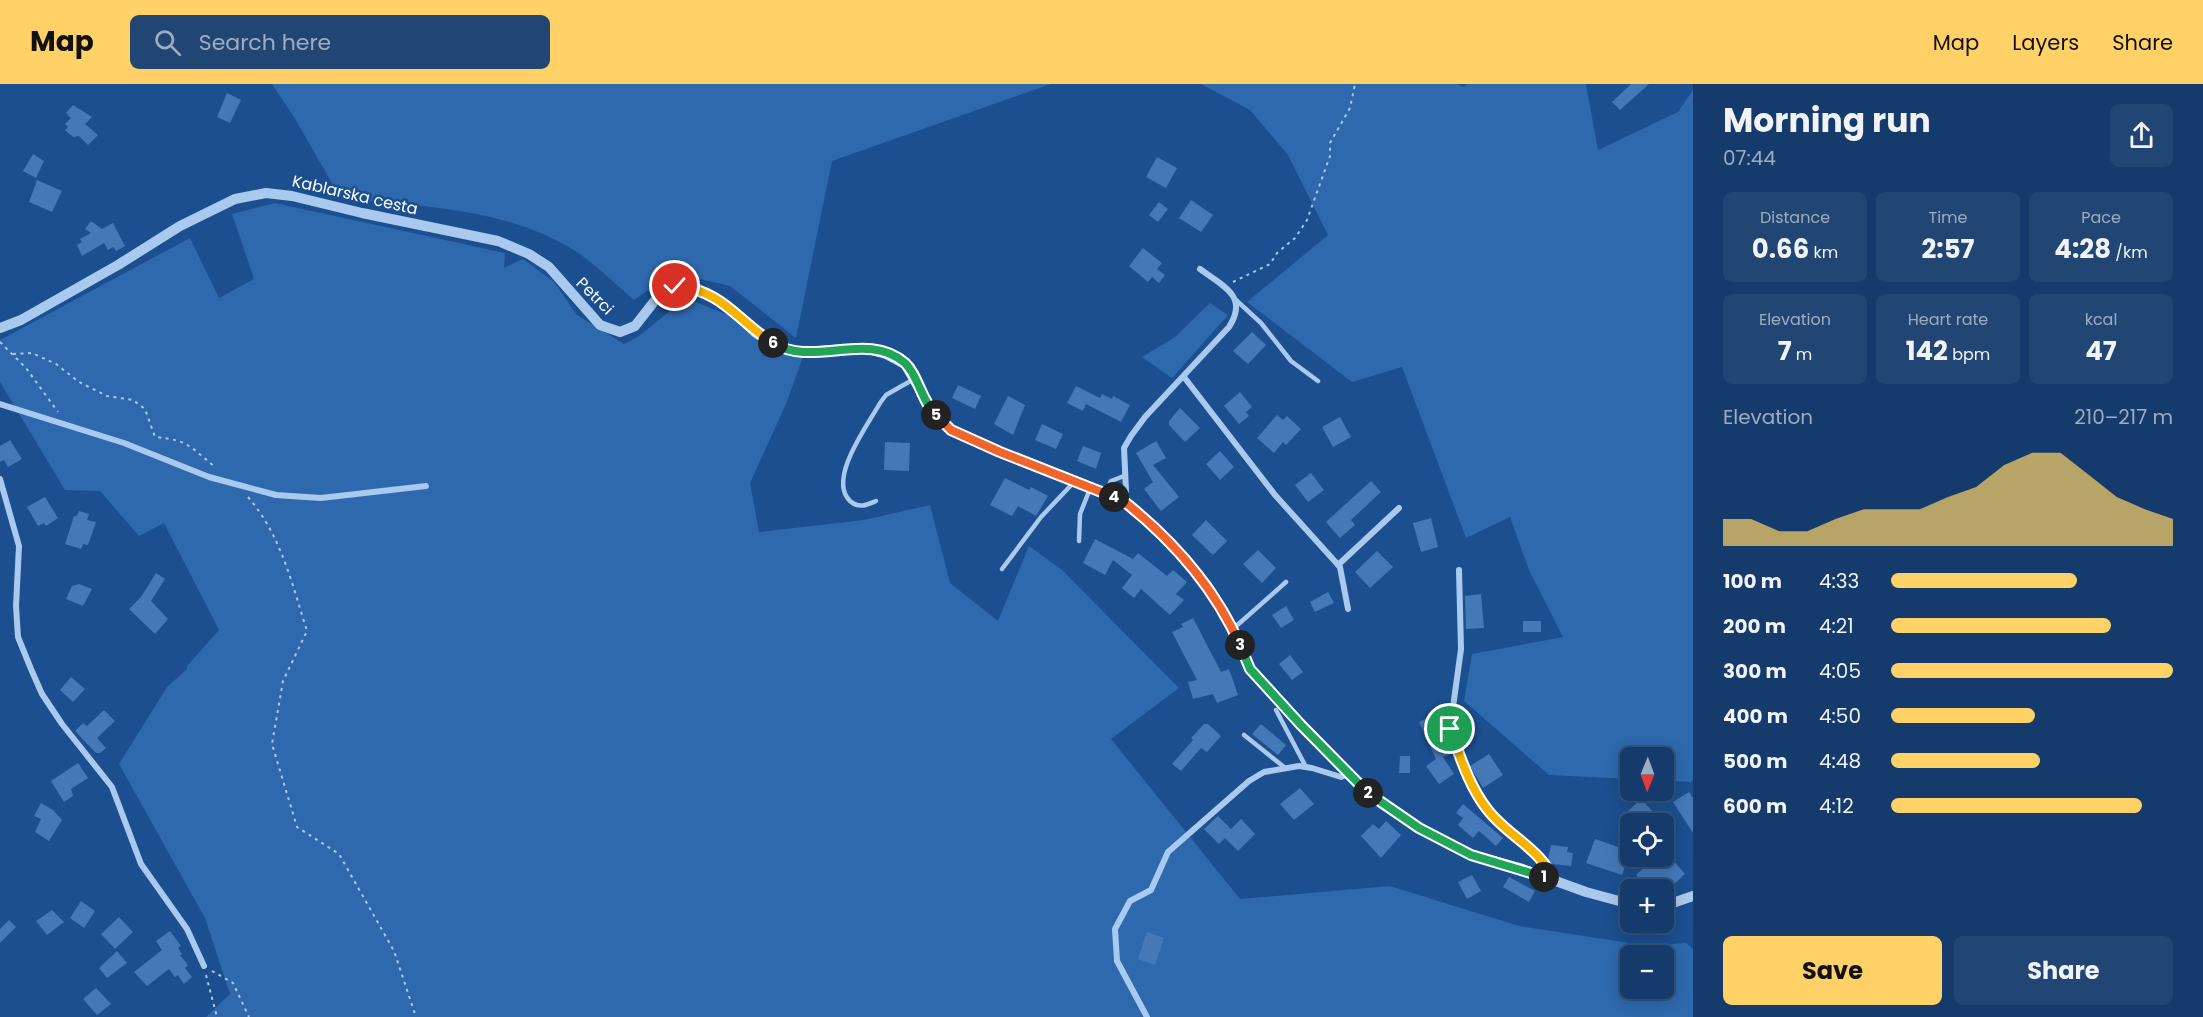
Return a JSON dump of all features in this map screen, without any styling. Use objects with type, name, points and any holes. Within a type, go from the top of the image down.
[{"type":"street","name":"Kablarska cesta","points":[[0,327],[21,320],[118,266],[189,221],[235,199],[266,193],[292,195],[362,213],[498,242],[530,254],[549,267]]},
{"type":"street","name":"Petrci","points":[[549,267],[600,326],[620,332],[635,327],[660,294],[675,286],[697,288],[724,304],[756,333],[777,346],[802,352],[864,348],[886,354],[905,364],[933,412],[951,430],[1121,499],[1158,530],[1207,585],[1233,629],[1250,669],[1366,792],[1410,822],[1471,855],[1520,868],[1620,901]]},
{"type":"street","points":[[1121,499],[1126,490],[1124,448],[1131,436],[1145,417],[1184,377],[1237,315],[1236,300],[1225,287],[1200,269]]},
{"type":"street","points":[[1184,377],[1275,495],[1338,565],[1348,609]]},
{"type":"street","points":[[0,404],[124,443],[238,487],[276,495],[321,498],[426,486]]},
{"type":"street","points":[[0,479],[20,546],[16,606],[18,637],[31,669],[42,694],[62,724],[112,787],[141,864],[187,929],[204,966]]},
{"type":"street","points":[[1338,565],[1399,508]]},
{"type":"street","points":[[1459,570],[1461,649],[1450,729],[1471,782],[1487,809],[1512,836],[1549,867],[1553,880]]},
{"type":"street","points":[[1147,1017],[1117,961],[1115,929],[1130,901],[1151,890],[1168,852],[1248,781],[1264,772],[1284,767],[1306,767],[1341,777],[1348,774]]},
{"type":"street","points":[[1674,903],[1693,896]]},
{"type":"lane","points":[[1236,300],[1261,323],[1291,361],[1318,381]]},
{"type":"lane","points":[[876,501],[865,506],[855,505],[847,498],[842,477],[847,461],[880,403],[886,395],[914,379]]},
{"type":"lane","points":[[1105,493],[1111,481],[1124,476]]},
{"type":"lane","points":[[1002,569],[1041,517],[1075,481]]},
{"type":"lane","points":[[1078,541],[1080,514],[1091,488]]},
{"type":"lane","points":[[1233,629],[1286,582]]},
{"type":"lane","points":[[1276,710],[1306,767]]},
{"type":"lane","points":[[1244,735],[1284,767]]},
{"type":"path","points":[[1236,280],[1270,264],[1277,253],[1295,238],[1307,220],[1330,156],[1330,143],[1350,108],[1355,84]]},
{"type":"path","points":[[0,342],[26,368],[69,426]]},
{"type":"path","points":[[13,354],[32,353],[56,364],[79,382],[107,396],[133,399],[145,409],[155,437],[175,439],[191,445],[217,469]]},
{"type":"path","points":[[238,487],[261,512],[283,554],[307,631],[283,681],[272,744],[297,827],[339,854],[394,951],[416,1017]]},
{"type":"path","points":[[204,966],[217,1017]]},
{"type":"path","points":[[204,966],[233,983],[249,1017]]},
{"type":"shaded area","points":[[272,84],[1051,84],[832,161],[796,338],[730,286],[691,277],[659,283],[634,300],[577,252],[523,226],[494,218],[432,207],[341,199],[294,117]]},
{"type":"shaded area","points":[[1201,84],[1457,84],[1463,87],[1467,84],[1586,84],[1598,150],[1678,112],[1693,90],[1693,780],[1691,782],[1674,781],[1674,747],[1620,747],[1620,779],[1549,775],[1464,701],[1472,654],[1563,637],[1529,570],[1510,517],[1466,538],[1402,367],[1352,382],[1247,302],[1328,235],[1288,155],[1250,110]]},
{"type":"shaded area","points":[[275,203],[505,253],[504,268],[523,259],[554,282],[577,315],[624,344],[639,336],[686,298],[730,316],[772,353],[803,357],[786,404],[750,483],[759,532],[864,520],[930,505],[950,583],[998,621],[1029,546],[1062,570],[1179,688],[1111,739],[1240,899],[1390,886],[1519,926],[1642,945],[1620,945],[1620,999],[1674,999],[1674,945],[1661,945],[1686,943],[1693,949],[1693,1017],[206,1017],[230,994],[205,918],[119,764],[167,687],[187,669],[187,666],[219,630],[164,523],[139,536],[100,491],[65,490],[0,382],[0,340],[190,238],[219,298],[254,279],[232,214]]},
{"type":"shaded area","points":[[1210,303],[1228,315],[1172,378],[1142,357],[1175,337]]},
{"type":"building","points":[[1631,84],[1649,84],[1620,110],[1612,102]]},
{"type":"building","points":[[227,93],[241,100],[230,123],[217,117]]},
{"type":"building","points":[[73,105],[92,117],[85,124],[98,135],[88,145],[79,136],[73,137],[65,130],[68,127],[65,124],[71,118],[66,113]]},
{"type":"building","points":[[33,154],[44,161],[36,178],[23,171]]},
{"type":"building","points":[[1157,157],[1177,168],[1166,188],[1146,177]]},
{"type":"building","points":[[37,180],[62,191],[52,212],[29,202]]},
{"type":"building","points":[[1191,200],[1213,215],[1201,232],[1179,218]]},
{"type":"building","points":[[1159,202],[1168,209],[1158,222],[1149,215]]},
{"type":"building","points":[[91,221],[102,229],[113,223],[125,246],[116,251],[113,247],[108,250],[104,243],[82,256],[77,245],[82,242],[80,239],[91,233],[85,229]]},
{"type":"building","points":[[1143,248],[1162,263],[1157,269],[1165,275],[1159,283],[1152,277],[1148,282],[1129,266]]},
{"type":"building","points":[[1252,332],[1266,345],[1248,364],[1233,351]]},
{"type":"building","points":[[958,385],[981,396],[975,409],[952,398]]},
{"type":"building","points":[[1076,386],[1100,398],[1102,394],[1112,399],[1113,396],[1130,405],[1121,422],[1086,404],[1083,411],[1067,403]]},
{"type":"building","points":[[1240,392],[1252,407],[1246,412],[1249,416],[1239,424],[1224,406]]},
{"type":"building","points":[[1008,396],[1025,405],[1013,435],[994,424]]},
{"type":"building","points":[[1180,408],[1200,428],[1185,442],[1169,425],[1169,421]]},
{"type":"building","points":[[1277,415],[1283,420],[1287,416],[1301,429],[1286,445],[1283,442],[1274,453],[1257,438]]},
{"type":"building","points":[[1340,417],[1351,437],[1333,447],[1322,427]]},
{"type":"building","points":[[1042,424],[1063,434],[1056,449],[1035,440]]},
{"type":"building","points":[[10,440],[22,459],[8,467],[4,460],[0,462],[0,446]]},
{"type":"building","points":[[1156,441],[1166,458],[1153,465],[1179,497],[1161,511],[1144,489],[1153,482],[1136,453]]},
{"type":"building","points":[[885,442],[910,443],[909,471],[884,470]]},
{"type":"building","points":[[1083,446],[1101,453],[1096,469],[1077,461]]},
{"type":"building","points":[[1220,451],[1234,467],[1220,480],[1206,464]]},
{"type":"building","points":[[1311,473],[1324,490],[1308,502],[1295,485]]},
{"type":"building","points":[[1005,478],[1029,490],[1031,487],[1048,496],[1036,516],[1018,506],[1012,516],[990,505]]},
{"type":"building","points":[[1371,481],[1381,492],[1351,520],[1355,525],[1340,538],[1326,522]]},
{"type":"building","points":[[45,497],[58,518],[46,526],[44,523],[38,526],[27,507]]},
{"type":"building","points":[[79,511],[89,514],[87,520],[96,522],[88,545],[83,544],[81,549],[65,544],[74,516],[77,516]]},
{"type":"building","points":[[1431,518],[1438,547],[1421,552],[1413,523]]},
{"type":"building","points":[[1206,520],[1227,541],[1213,555],[1192,535]]},
{"type":"building","points":[[1095,539],[1133,559],[1138,553],[1167,576],[1173,570],[1187,582],[1176,594],[1184,600],[1170,615],[1141,589],[1134,598],[1122,588],[1132,575],[1113,560],[1105,575],[1083,563]]},
{"type":"building","points":[[1258,550],[1276,568],[1262,583],[1243,564]]},
{"type":"building","points":[[1377,551],[1393,567],[1370,588],[1355,572]]},
{"type":"building","points":[[156,573],[165,579],[151,601],[168,619],[155,634],[129,609],[141,597]]},
{"type":"building","points":[[79,584],[92,589],[83,606],[66,599],[72,586]]},
{"type":"building","points":[[1328,592],[1334,603],[1315,612],[1310,602]]},
{"type":"building","points":[[1481,594],[1484,628],[1466,629],[1465,596]]},
{"type":"building","points":[[1286,606],[1294,620],[1281,628],[1272,615]]},
{"type":"building","points":[[1193,618],[1221,672],[1229,669],[1238,695],[1217,703],[1213,694],[1193,699],[1188,682],[1197,680],[1172,632],[1183,627],[1181,624]]},
{"type":"building","points":[[1523,621],[1541,621],[1541,632],[1523,632]]},
{"type":"building","points":[[1290,655],[1303,672],[1292,680],[1279,664]]},
{"type":"building","points":[[71,677],[85,689],[73,702],[60,690]]},
{"type":"building","points":[[104,710],[115,721],[97,738],[106,748],[96,753],[75,731],[83,723],[87,726]]},
{"type":"building","points":[[1432,716],[1449,755],[1443,757],[1454,774],[1439,784],[1426,766],[1436,759],[1419,722]]},
{"type":"building","points":[[1204,724],[1208,724],[1221,736],[1207,752],[1201,748],[1181,771],[1172,764]]},
{"type":"building","points":[[1261,724],[1286,745],[1278,755],[1252,734]]},
{"type":"building","points":[[1489,754],[1503,775],[1483,788],[1470,766]]},
{"type":"building","points":[[1400,756],[1410,756],[1410,773],[1399,773]]},
{"type":"building","points":[[78,763],[88,778],[71,789],[73,796],[64,802],[51,781]]},
{"type":"building","points":[[1300,788],[1314,804],[1294,820],[1280,804]]},
{"type":"building","points":[[1689,792],[1693,798],[1693,833],[1673,802]]},
{"type":"building","points":[[1639,801],[1643,801],[1654,813],[1626,813]]},
{"type":"building","points":[[41,803],[53,810],[62,820],[49,841],[35,832],[41,819],[34,816]]},
{"type":"building","points":[[1463,804],[1503,838],[1496,846],[1479,831],[1473,838],[1458,825],[1463,818],[1456,813]]},
{"type":"building","points":[[1218,816],[1231,829],[1241,819],[1255,834],[1238,851],[1225,838],[1219,844],[1204,829]]},
{"type":"building","points":[[1386,821],[1401,835],[1381,858],[1361,836],[1373,824],[1379,829]]},
{"type":"building","points":[[1595,839],[1620,848],[1620,867],[1625,867],[1622,875],[1586,863]]},
{"type":"building","points":[[1551,845],[1568,847],[1567,852],[1573,853],[1571,866],[1553,864],[1548,860]]},
{"type":"building","points":[[1674,861],[1685,874],[1674,884],[1674,879],[1640,879],[1636,875],[1644,867],[1663,869],[1674,867]]},
{"type":"building","points":[[1472,875],[1481,891],[1467,899],[1458,882]]},
{"type":"building","points":[[1509,877],[1535,891],[1529,902],[1503,887]]},
{"type":"building","points":[[81,901],[95,911],[84,928],[70,918]]},
{"type":"building","points":[[52,910],[64,922],[47,935],[36,921]]},
{"type":"building","points":[[119,917],[133,932],[115,949],[101,934]]},
{"type":"building","points":[[9,920],[16,927],[0,943],[0,929]]},
{"type":"building","points":[[170,931],[181,946],[178,948],[182,954],[180,955],[188,965],[185,968],[192,977],[184,984],[178,975],[175,977],[169,969],[147,986],[134,972],[162,950],[156,941]]},
{"type":"building","points":[[1147,932],[1164,938],[1155,965],[1138,959]]},
{"type":"building","points":[[117,951],[127,963],[107,978],[99,968]]},
{"type":"building","points":[[96,988],[111,1004],[97,1015],[83,999]]},
{"type":"route","points":[[675,286],[697,288],[724,304],[756,333],[777,346],[802,352],[864,348],[886,354],[905,364],[933,412],[951,430],[1000,452],[1121,499],[1158,530],[1188,562],[1207,585],[1231,625],[1250,669],[1366,792],[1419,828],[1471,855],[1520,868],[1553,880],[1549,867],[1512,836],[1487,809],[1471,782],[1450,729]]}]
